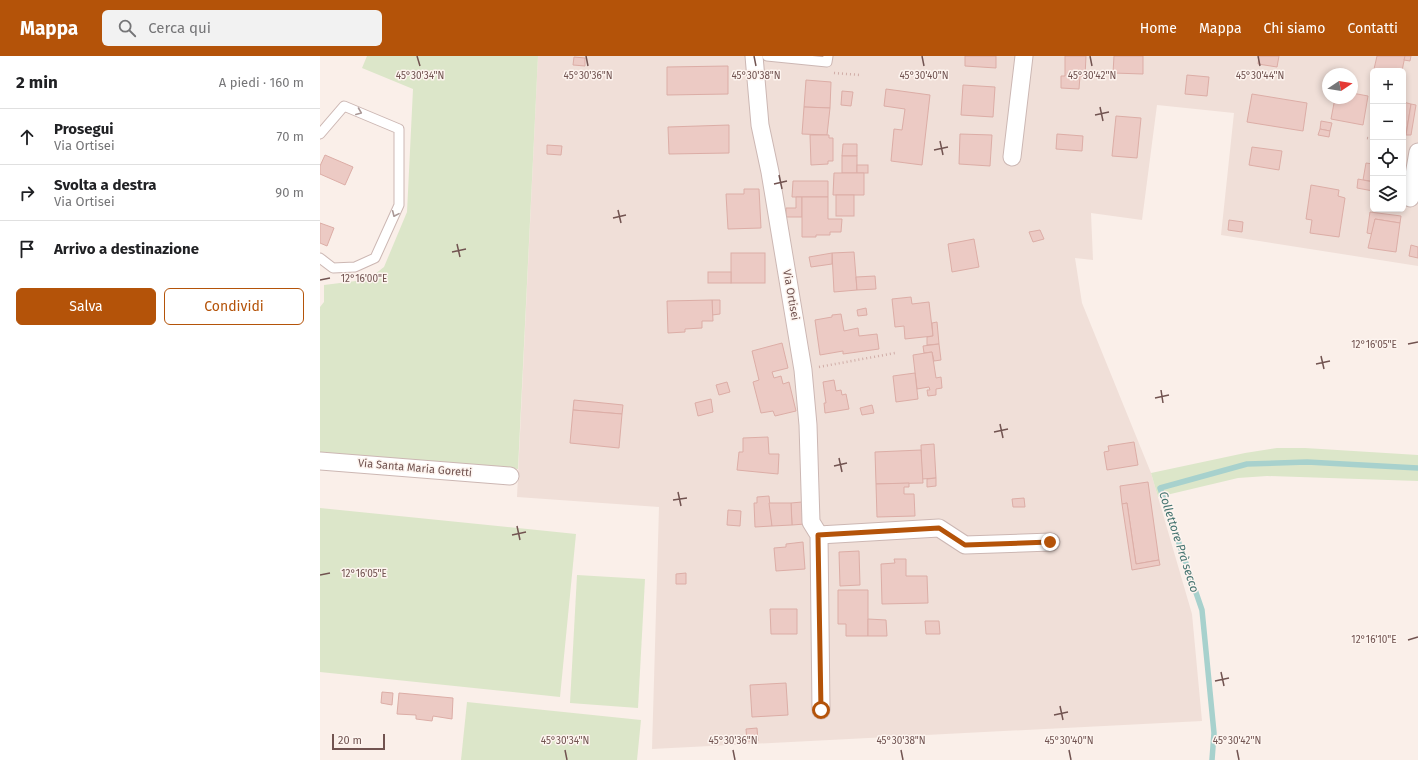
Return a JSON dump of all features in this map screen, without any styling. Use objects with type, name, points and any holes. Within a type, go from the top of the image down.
[{"type":"street","name":"Via Ortisei","points":[[754,56],[760,125],[803,370],[808,425],[811,522],[818,535],[821,710]]},
{"type":"street","points":[[1012,158],[1024,56]]},
{"type":"street","points":[[1410,198],[1418,152]]},
{"type":"street","name":"Via Santa Maria Goretti","points":[[320,461],[510,476]]},
{"type":"street","points":[[818,535],[939,528],[965,545],[1050,542]]},
{"type":"lane","points":[[768,56],[827,62],[828,56]]},
{"type":"lane","points":[[320,134],[344,106],[399,128],[399,204],[375,258],[355,268],[333,268],[320,258]]},
{"type":"path","points":[[803,370],[895,353]]},
{"type":"shaded area","points":[[538,56],[1418,56],[1418,266],[1221,235],[1234,113],[1157,105],[1142,220],[1091,213],[1093,260],[1075,258],[1082,303],[1151,473],[1192,614],[1202,721],[652,749],[659,507],[517,497]]},
{"type":"green space","points":[[367,56],[538,56],[518,469],[320,455],[320,307],[324,302],[324,285],[364,280],[384,267],[407,212],[413,89],[362,68]]},
{"type":"green space","points":[[1277,448],[1305,448],[1418,455],[1418,481],[1267,476],[1238,478],[1158,497],[1151,473],[1245,453]]},
{"type":"green space","points":[[320,508],[576,534],[560,697],[320,672]]},
{"type":"green space","points":[[577,575],[645,579],[638,708],[570,703]]},
{"type":"green space","points":[[467,702],[641,720],[637,760],[461,760]]},
{"type":"building","points":[[965,56],[996,56],[996,68],[965,66]]},
{"type":"building","points":[[1065,56],[1086,56],[1085,76],[1080,76],[1079,89],[1061,88],[1061,76],[1065,76]]},
{"type":"building","points":[[1114,56],[1143,56],[1143,74],[1113,73]]},
{"type":"building","points":[[1259,56],[1279,56],[1277,67],[1258,64]]},
{"type":"building","points":[[1377,56],[1405,56],[1403,68],[1374,68]]},
{"type":"building","points":[[1405,56],[1411,56],[1410,61],[1404,60]]},
{"type":"building","points":[[574,57],[585,58],[585,66],[573,65]]},
{"type":"building","points":[[728,66],[728,94],[667,95],[667,67]]},
{"type":"building","points":[[1187,75],[1209,77],[1207,96],[1185,94]]},
{"type":"building","points":[[806,80],[831,82],[830,108],[804,107]]},
{"type":"building","points":[[963,85],[995,87],[993,117],[961,115]]},
{"type":"building","points":[[886,89],[930,95],[922,165],[891,161],[894,129],[902,130],[905,109],[884,106]]},
{"type":"building","points":[[842,91],[853,92],[851,106],[841,105]]},
{"type":"building","points":[[1252,94],[1307,103],[1303,131],[1247,122]]},
{"type":"building","points":[[1358,94],[1368,96],[1363,125],[1331,119],[1334,104],[1358,104]]},
{"type":"building","points":[[1406,103],[1411,104],[1406,135]]},
{"type":"building","points":[[1411,104],[1416,105],[1411,135],[1406,135]]},
{"type":"building","points":[[804,107],[830,108],[827,135],[802,134]]},
{"type":"building","points":[[1116,116],[1141,118],[1137,158],[1112,156]]},
{"type":"building","points":[[1321,121],[1332,123],[1330,131],[1320,129]]},
{"type":"building","points":[[729,125],[729,153],[669,154],[668,127]]},
{"type":"building","points":[[1320,129],[1330,131],[1329,137],[1318,135]]},
{"type":"building","points":[[960,134],[992,135],[990,166],[959,164]]},
{"type":"building","points":[[1057,134],[1083,136],[1082,151],[1056,149]]},
{"type":"building","points":[[810,135],[829,135],[829,138],[833,138],[833,161],[828,161],[828,164],[811,165]]},
{"type":"building","points":[[843,144],[857,144],[857,156],[842,156]]},
{"type":"building","points":[[547,145],[562,146],[561,155],[547,154]]},
{"type":"building","points":[[1252,147],[1282,151],[1279,170],[1249,165]]},
{"type":"building","points":[[325,155],[353,167],[345,185],[320,174],[320,166]]},
{"type":"building","points":[[842,156],[857,156],[857,173],[842,173]]},
{"type":"building","points":[[1366,163],[1370,164],[1370,181],[1363,180]]},
{"type":"building","points":[[857,165],[868,165],[868,173],[857,173]]},
{"type":"building","points":[[834,173],[864,173],[864,195],[833,195]]},
{"type":"building","points":[[1358,179],[1370,181],[1370,190],[1357,188]]},
{"type":"building","points":[[793,181],[828,181],[828,197],[792,197]]},
{"type":"building","points":[[1311,185],[1339,190],[1338,196],[1345,198],[1339,237],[1310,233],[1312,220],[1306,219]]},
{"type":"building","points":[[744,189],[759,189],[761,228],[728,229],[726,194],[744,194]]},
{"type":"building","points":[[836,195],[854,195],[854,216],[836,216]]},
{"type":"building","points":[[796,197],[802,197],[802,217],[786,217],[786,208],[796,208]]},
{"type":"building","points":[[802,197],[828,197],[828,219],[842,219],[841,232],[830,232],[830,235],[816,235],[816,237],[802,237]]},
{"type":"building","points":[[1370,212],[1401,216],[1400,223],[1375,219],[1372,234],[1367,233]]},
{"type":"building","points":[[1375,219],[1400,223],[1396,252],[1368,248]]},
{"type":"building","points":[[1229,220],[1243,222],[1242,232],[1228,230]]},
{"type":"building","points":[[320,223],[334,228],[327,246],[320,243]]},
{"type":"building","points":[[1040,230],[1044,239],[1033,242],[1029,232]]},
{"type":"building","points":[[974,239],[979,267],[952,272],[948,244]]},
{"type":"building","points":[[1411,245],[1418,247],[1418,258],[1409,256]]},
{"type":"building","points":[[854,252],[857,290],[834,292],[832,253]]},
{"type":"building","points":[[731,253],[765,253],[765,283],[731,283]]},
{"type":"building","points":[[832,253],[832,264],[811,267],[809,257]]},
{"type":"building","points":[[708,272],[731,272],[731,283],[708,283]]},
{"type":"building","points":[[875,276],[876,289],[857,290],[856,277]]},
{"type":"building","points":[[911,297],[912,304],[929,302],[933,336],[905,339],[904,326],[895,327],[892,299]]},
{"type":"building","points":[[712,300],[720,300],[720,314],[712,315]]},
{"type":"building","points":[[712,300],[713,321],[702,321],[702,328],[685,329],[685,332],[668,333],[667,301]]},
{"type":"building","points":[[866,308],[867,315],[858,316],[857,310]]},
{"type":"building","points":[[841,314],[844,331],[858,328],[859,336],[877,334],[879,349],[843,354],[843,351],[820,355],[815,320]]},
{"type":"building","points":[[937,322],[939,344],[927,345],[927,337],[933,336],[932,323]]},
{"type":"building","points":[[782,343],[788,368],[772,372],[774,378],[781,376],[783,384],[789,382],[796,411],[775,416],[773,411],[761,413],[753,382],[759,380],[752,351]]},
{"type":"building","points":[[939,344],[941,360],[934,361],[932,352],[924,353],[923,346]]},
{"type":"building","points":[[932,352],[936,378],[941,377],[942,388],[936,389],[936,395],[928,396],[927,390],[930,390],[929,387],[917,389],[913,355]]},
{"type":"building","points":[[915,373],[918,399],[896,402],[893,376]]},
{"type":"building","points":[[834,380],[836,391],[841,390],[842,395],[846,394],[849,409],[825,413],[824,403],[826,403],[823,382]]},
{"type":"building","points":[[727,382],[730,392],[719,395],[716,385]]},
{"type":"building","points":[[711,399],[713,412],[698,416],[695,403]]},
{"type":"building","points":[[574,400],[623,405],[622,414],[573,410]]},
{"type":"building","points":[[872,405],[874,413],[862,415],[860,408]]},
{"type":"building","points":[[573,410],[622,414],[619,448],[570,443]]},
{"type":"building","points":[[768,437],[769,454],[779,454],[778,474],[737,470],[739,452],[743,452],[743,438]]},
{"type":"building","points":[[1134,442],[1138,465],[1107,470],[1104,452],[1109,451],[1108,446]]},
{"type":"building","points":[[934,444],[936,478],[922,479],[921,445]]},
{"type":"building","points":[[921,450],[923,483],[876,484],[875,452]]},
{"type":"building","points":[[936,478],[936,486],[927,487],[927,479]]},
{"type":"building","points":[[1148,482],[1159,560],[1136,564],[1127,503],[1122,504],[1120,486]]},
{"type":"building","points":[[909,483],[909,487],[904,487],[904,494],[914,494],[915,516],[877,517],[876,484]]},
{"type":"building","points":[[769,496],[772,526],[755,527],[754,503],[757,503],[757,497]]},
{"type":"building","points":[[1024,498],[1025,507],[1013,507],[1012,499]]},
{"type":"building","points":[[802,502],[805,524],[792,525],[791,503]]},
{"type":"building","points":[[769,503],[791,503],[792,525],[772,526]]},
{"type":"building","points":[[1127,503],[1136,564],[1159,560],[1160,565],[1132,570],[1122,504]]},
{"type":"building","points":[[728,510],[741,511],[740,526],[727,525]]},
{"type":"building","points":[[803,542],[805,569],[776,571],[774,548],[786,547],[786,544]]},
{"type":"building","points":[[859,551],[860,585],[840,586],[839,552]]},
{"type":"building","points":[[894,559],[906,559],[906,576],[927,576],[928,603],[882,604],[881,564],[895,563]]},
{"type":"building","points":[[686,573],[686,584],[676,584],[676,574]]},
{"type":"building","points":[[838,590],[868,590],[868,636],[846,636],[846,624],[838,624]]},
{"type":"building","points":[[770,609],[797,609],[797,634],[771,634]]},
{"type":"building","points":[[868,619],[886,620],[887,636],[868,636]]},
{"type":"building","points":[[925,621],[939,621],[940,634],[926,634]]},
{"type":"building","points":[[786,683],[788,715],[752,717],[750,685]]},
{"type":"building","points":[[382,692],[393,693],[392,705],[381,703]]},
{"type":"building","points":[[399,693],[453,698],[452,719],[433,716],[432,721],[416,719],[416,715],[397,714]]},
{"type":"building","points":[[757,728],[758,741],[747,741],[746,729]]},
{"type":"waterway","name":"Collettore Prà secco","points":[[1212,760],[1214,733],[1202,610],[1160,488],[1247,464],[1307,462],[1418,468]]},
{"type":"route","points":[[821,710],[818,535],[939,528],[959,543],[970,546],[1050,542]]}]
